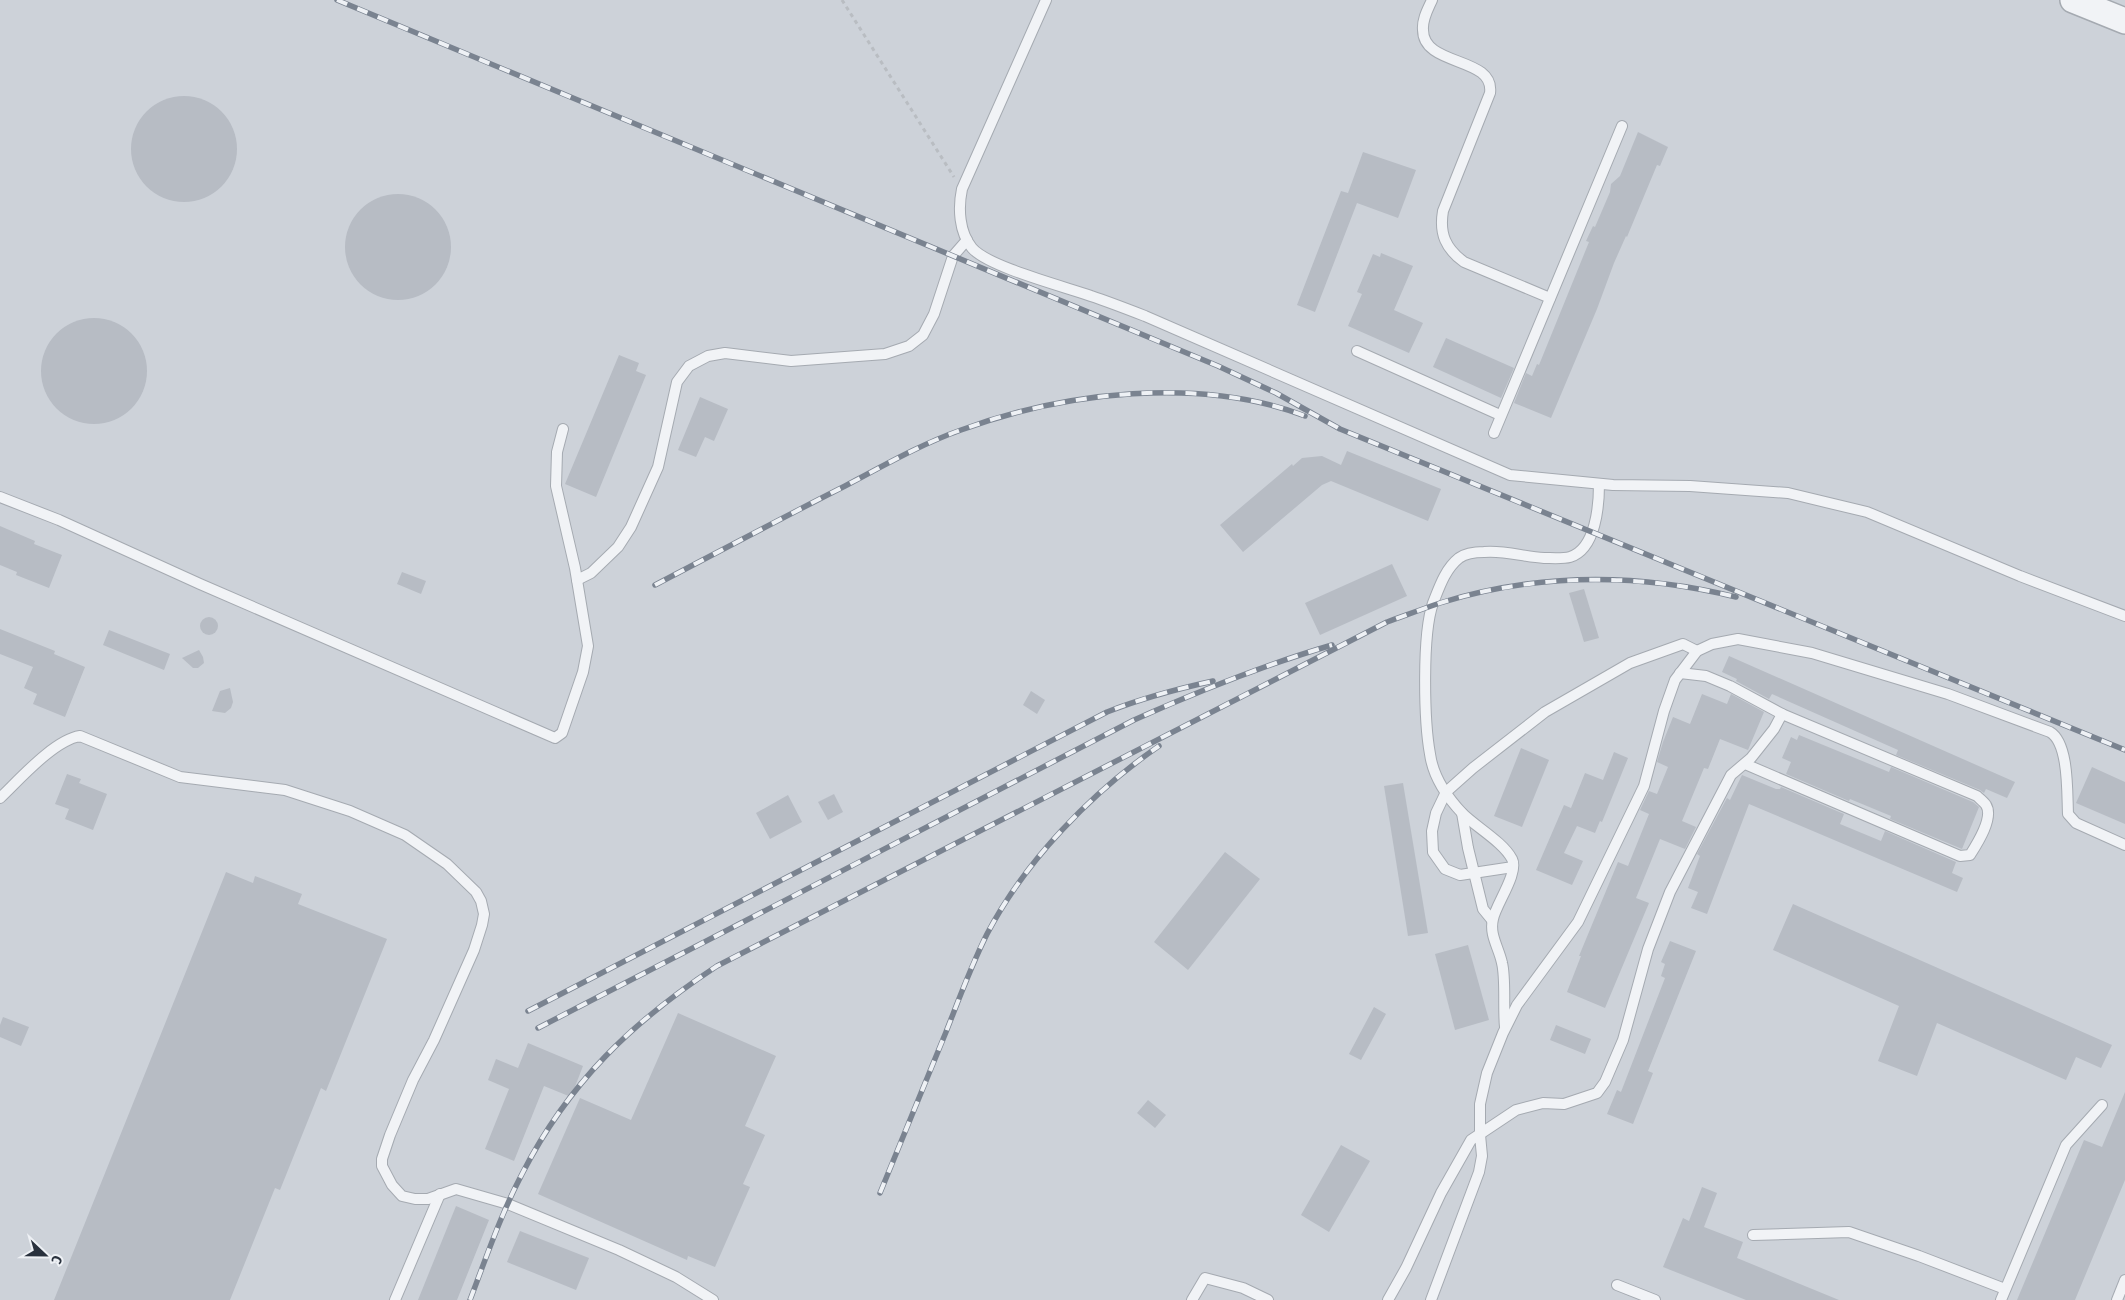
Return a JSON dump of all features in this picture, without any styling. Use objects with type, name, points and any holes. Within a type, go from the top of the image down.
[{"type":"street","points":[[2073,0],[2125,21]]},
{"type":"lane","points":[[1046,0],[962,190],[959,201],[960,216],[967,240],[973,249],[990,260],[1040,280],[1092,296],[1145,316],[1510,475],[1599,484],[1690,486],[1788,493],[1867,512],[2020,576],[2125,616]]},
{"type":"lane","points":[[1432,0],[1422,31],[1426,42],[1439,53],[1481,72],[1488,78],[1491,85],[1490,93],[1442,211],[1442,234],[1446,245],[1454,255],[1464,262],[1550,298]]},
{"type":"lane","points":[[1494,433],[1622,126]]},
{"type":"lane","points":[[577,580],[592,573],[618,547],[631,527],[658,467],[677,382],[689,366],[708,356],[725,353],[791,361],[885,354],[909,346],[923,335],[934,314],[953,256],[967,240]]},
{"type":"lane","points":[[1357,351],[1500,415]]},
{"type":"lane","points":[[0,497],[58,520],[200,584],[555,738],[562,733],[583,672],[588,646],[577,580],[556,486],[557,452],[563,429]]},
{"type":"lane","points":[[1506,1028],[1502,964],[1493,940],[1492,920],[1514,870],[1512,860],[1493,838],[1462,813],[1440,785],[1430,755],[1426,647],[1432,606],[1448,569],[1459,557],[1471,552],[1509,552],[1543,558],[1571,557],[1583,548],[1592,532],[1599,509],[1599,484]]},
{"type":"lane","points":[[1431,1300],[1479,1172],[1482,1156],[1480,1104],[1487,1073],[1517,1005],[1578,922],[1613,852],[1644,786],[1664,711],[1675,680],[1697,651],[1712,644],[1738,639],[1812,652],[1948,694],[2050,732],[2060,741],[2068,814],[2071,819],[2125,845]]},
{"type":"lane","points":[[1513,867],[1460,875],[1445,869],[1434,852],[1432,831],[1436,813],[1446,792],[1473,768],[1544,712],[1630,663],[1683,644],[1697,651]]},
{"type":"lane","points":[[1680,673],[1706,676],[1730,686],[1782,714],[1977,796],[1987,806],[1988,817],[1981,839],[1970,855],[1960,856],[1745,764]]},
{"type":"lane","points":[[1388,1300],[1457,1162],[1471,1140],[1516,1110],[1543,1103],[1564,1104],[1597,1093],[1605,1082],[1624,1040],[1648,949],[1670,892],[1731,774],[1745,764],[1764,743],[1782,714]]},
{"type":"lane","points":[[0,798],[57,746],[73,737],[80,736],[180,777],[285,790],[350,811],[405,835],[447,864],[467,882],[481,901],[484,914],[474,950],[434,1040],[412,1080],[382,1159],[385,1174],[392,1186],[402,1196],[428,1199],[456,1189],[508,1204],[619,1250],[676,1277],[713,1300]]},
{"type":"lane","points":[[1462,813],[1483,909],[1492,920]]},
{"type":"lane","points":[[2001,1300],[2066,1144],[2102,1105]]},
{"type":"lane","points":[[395,1300],[440,1194]]},
{"type":"lane","points":[[1753,1235],[1849,1232],[2005,1289]]},
{"type":"lane","points":[[1192,1300],[1205,1278],[1243,1288],[1268,1300]]},
{"type":"lane","points":[[2117,1300],[2125,1280]]},
{"type":"lane","points":[[1617,1285],[1655,1300]]},
{"type":"path","points":[[842,0],[962,190]]},
{"type":"shaded area","points":[[0,0],[2125,0],[2125,1300],[0,1300]]},
{"type":"building","points":[[184,96],[204,100],[222,111],[233,129],[237,149],[233,169],[222,187],[204,198],[184,202],[164,198],[146,187],[135,169],[131,149],[135,129],[146,111],[164,100]]},
{"type":"building","points":[[1638,132],[1668,147],[1660,166],[1657,165],[1614,263],[1597,309],[1551,418],[1514,403],[1526,373],[1532,376],[1537,364],[1539,365],[1589,242],[1586,241],[1593,226],[1595,227],[1610,192],[1611,184],[1620,176]]},
{"type":"building","points":[[1363,152],[1416,170],[1398,218],[1357,203],[1315,312],[1297,305],[1341,191],[1348,193]]},
{"type":"building","points":[[398,194],[418,198],[436,209],[447,227],[451,247],[447,267],[436,285],[418,296],[398,300],[378,296],[360,285],[349,267],[345,247],[349,227],[360,209],[378,198]]},
{"type":"building","points":[[1381,253],[1413,266],[1394,310],[1423,323],[1409,353],[1348,326],[1362,294],[1357,292],[1373,254],[1380,257]]},
{"type":"building","points":[[94,318],[114,322],[132,333],[143,351],[147,371],[143,391],[132,409],[114,420],[94,424],[74,420],[56,409],[45,391],[41,371],[45,351],[56,333],[74,322]]},
{"type":"building","points":[[1446,338],[1514,368],[1501,398],[1433,367]]},
{"type":"building","points":[[619,355],[639,363],[636,371],[646,375],[596,497],[565,484]]},
{"type":"building","points":[[700,397],[728,409],[714,441],[705,437],[696,457],[678,450]]},
{"type":"building","points":[[1347,451],[1441,489],[1428,521],[1331,481],[1322,485],[1243,552],[1220,525],[1292,464],[1293,466],[1302,458],[1322,456],[1341,465]]},
{"type":"building","points":[[0,526],[35,541],[34,544],[62,555],[49,588],[16,575],[17,572],[0,565]]},
{"type":"building","points":[[1392,564],[1407,596],[1320,635],[1305,603]]},
{"type":"building","points":[[402,572],[426,581],[421,594],[397,584]]},
{"type":"building","points":[[1584,589],[1599,638],[1584,642],[1569,593]]},
{"type":"building","points":[[209,617],[215,620],[218,626],[215,632],[209,635],[203,632],[200,626],[203,620]]},
{"type":"building","points":[[0,629],[55,651],[54,654],[85,667],[65,717],[33,704],[37,694],[24,688],[33,667],[0,654]]},
{"type":"building","points":[[109,630],[170,654],[164,670],[103,645]]},
{"type":"building","points":[[199,650],[204,663],[198,668],[193,668],[182,658]]},
{"type":"building","points":[[1729,656],[2015,782],[2007,798],[1986,789],[1984,793],[1896,755],[1898,750],[1772,694],[1769,699],[1736,681],[1737,679],[1722,672]]},
{"type":"building","points":[[230,688],[233,702],[231,708],[225,713],[212,711],[220,691]]},
{"type":"building","points":[[1031,691],[1045,700],[1037,714],[1023,705]]},
{"type":"building","points":[[1702,694],[1727,704],[1731,694],[1764,712],[1748,750],[1720,739],[1708,769],[1704,768],[1682,821],[1696,827],[1685,849],[1660,839],[1636,898],[1649,903],[1605,1008],[1567,992],[1581,956],[1579,956],[1618,862],[1628,866],[1649,814],[1640,810],[1649,791],[1657,794],[1668,767],[1657,762],[1673,717],[1690,724]]},
{"type":"building","points":[[1799,735],[1889,772],[1891,767],[1973,802],[1979,807],[1962,849],[1890,819],[1891,816],[1850,799],[1849,801],[1786,774],[1791,762],[1782,758],[1791,737],[1797,740]]},
{"type":"building","points":[[1521,748],[1549,760],[1522,827],[1494,816]]},
{"type":"building","points":[[1614,752],[1628,758],[1602,822],[1600,821],[1595,833],[1577,826],[1564,853],[1583,861],[1572,885],[1536,870],[1564,805],[1571,808],[1585,773],[1603,780]]},
{"type":"building","points":[[2092,767],[2125,782],[2125,824],[2076,803]]},
{"type":"building","points":[[67,774],[81,779],[79,783],[107,794],[93,830],[65,819],[69,809],[55,804]]},
{"type":"building","points":[[1742,775],[1776,789],[1781,787],[1844,814],[1840,824],[1881,841],[1885,831],[1956,862],[1952,873],[1963,878],[1957,892],[1749,804],[1707,914],[1691,908],[1698,892],[1688,888],[1700,856],[1697,854],[1727,798],[1730,800]]},
{"type":"building","points":[[1403,783],[1428,933],[1408,936],[1384,786]]},
{"type":"building","points":[[834,794],[843,812],[828,820],[818,802]]},
{"type":"building","points":[[788,795],[802,822],[770,839],[756,813]]},
{"type":"building","points":[[1225,852],[1260,879],[1188,970],[1154,942]]},
{"type":"building","points":[[226,872],[253,883],[255,876],[302,894],[298,904],[387,939],[326,1091],[321,1088],[280,1190],[275,1188],[230,1300],[54,1300]]},
{"type":"building","points":[[1793,904],[2112,1045],[2101,1068],[2076,1057],[2066,1080],[1937,1023],[1917,1076],[1878,1061],[1899,1006],[1773,950]]},
{"type":"building","points":[[1670,941],[1696,951],[1648,1071],[1653,1073],[1633,1124],[1607,1114],[1617,1090],[1621,1092],[1665,978],[1661,976],[1665,964],[1661,962]]},
{"type":"building","points":[[1468,945],[1489,1020],[1455,1030],[1435,954]]},
{"type":"building","points":[[1374,1007],[1386,1014],[1361,1060],[1349,1054]]},
{"type":"building","points":[[678,1013],[776,1056],[745,1126],[765,1135],[743,1184],[750,1187],[715,1267],[688,1256],[687,1260],[538,1194],[580,1098],[631,1120]]},
{"type":"building","points":[[3,1017],[29,1027],[21,1046],[0,1037],[0,1025]]},
{"type":"building","points":[[1556,1025],[1591,1039],[1585,1054],[1550,1040]]},
{"type":"building","points":[[528,1043],[583,1066],[571,1097],[544,1086],[514,1161],[485,1149],[509,1089],[488,1080],[496,1059],[518,1068]]},
{"type":"building","points":[[2125,1092],[2125,1180],[2075,1300],[2017,1300],[2084,1140],[2102,1147]]},
{"type":"building","points":[[1148,1100],[1166,1115],[1155,1128],[1137,1113]]},
{"type":"building","points":[[1341,1145],[1370,1161],[1329,1232],[1301,1215]]},
{"type":"building","points":[[1702,1187],[1717,1193],[1704,1227],[1743,1242],[1737,1258],[1839,1300],[1746,1300],[1663,1267],[1683,1218],[1689,1221]]},
{"type":"building","points":[[456,1206],[489,1220],[457,1300],[418,1300]]},
{"type":"building","points":[[520,1231],[589,1258],[576,1290],[507,1262]]},
{"type":"railway","points":[[337,0],[1218,366],[1276,393],[1340,429],[2125,750]]},
{"type":"railway","points":[[655,585],[888,463],[946,436],[1001,417],[1044,406],[1088,398],[1178,393],[1222,396],[1265,404],[1305,416]]},
{"type":"railway","points":[[470,1300],[514,1189],[540,1141],[560,1111],[605,1056],[630,1032],[657,1009],[717,966],[1387,622],[1420,610],[1477,593],[1513,586],[1588,580],[1625,580],[1662,584],[1736,597]]},
{"type":"railway","points":[[538,1028],[1134,720],[1232,679],[1332,645]]},
{"type":"railway","points":[[528,1011],[1107,712],[1160,694],[1213,681]]},
{"type":"railway","points":[[880,1193],[970,970],[987,934],[1003,907],[1020,880],[1040,855],[1085,806],[1134,764],[1159,746]]}]
